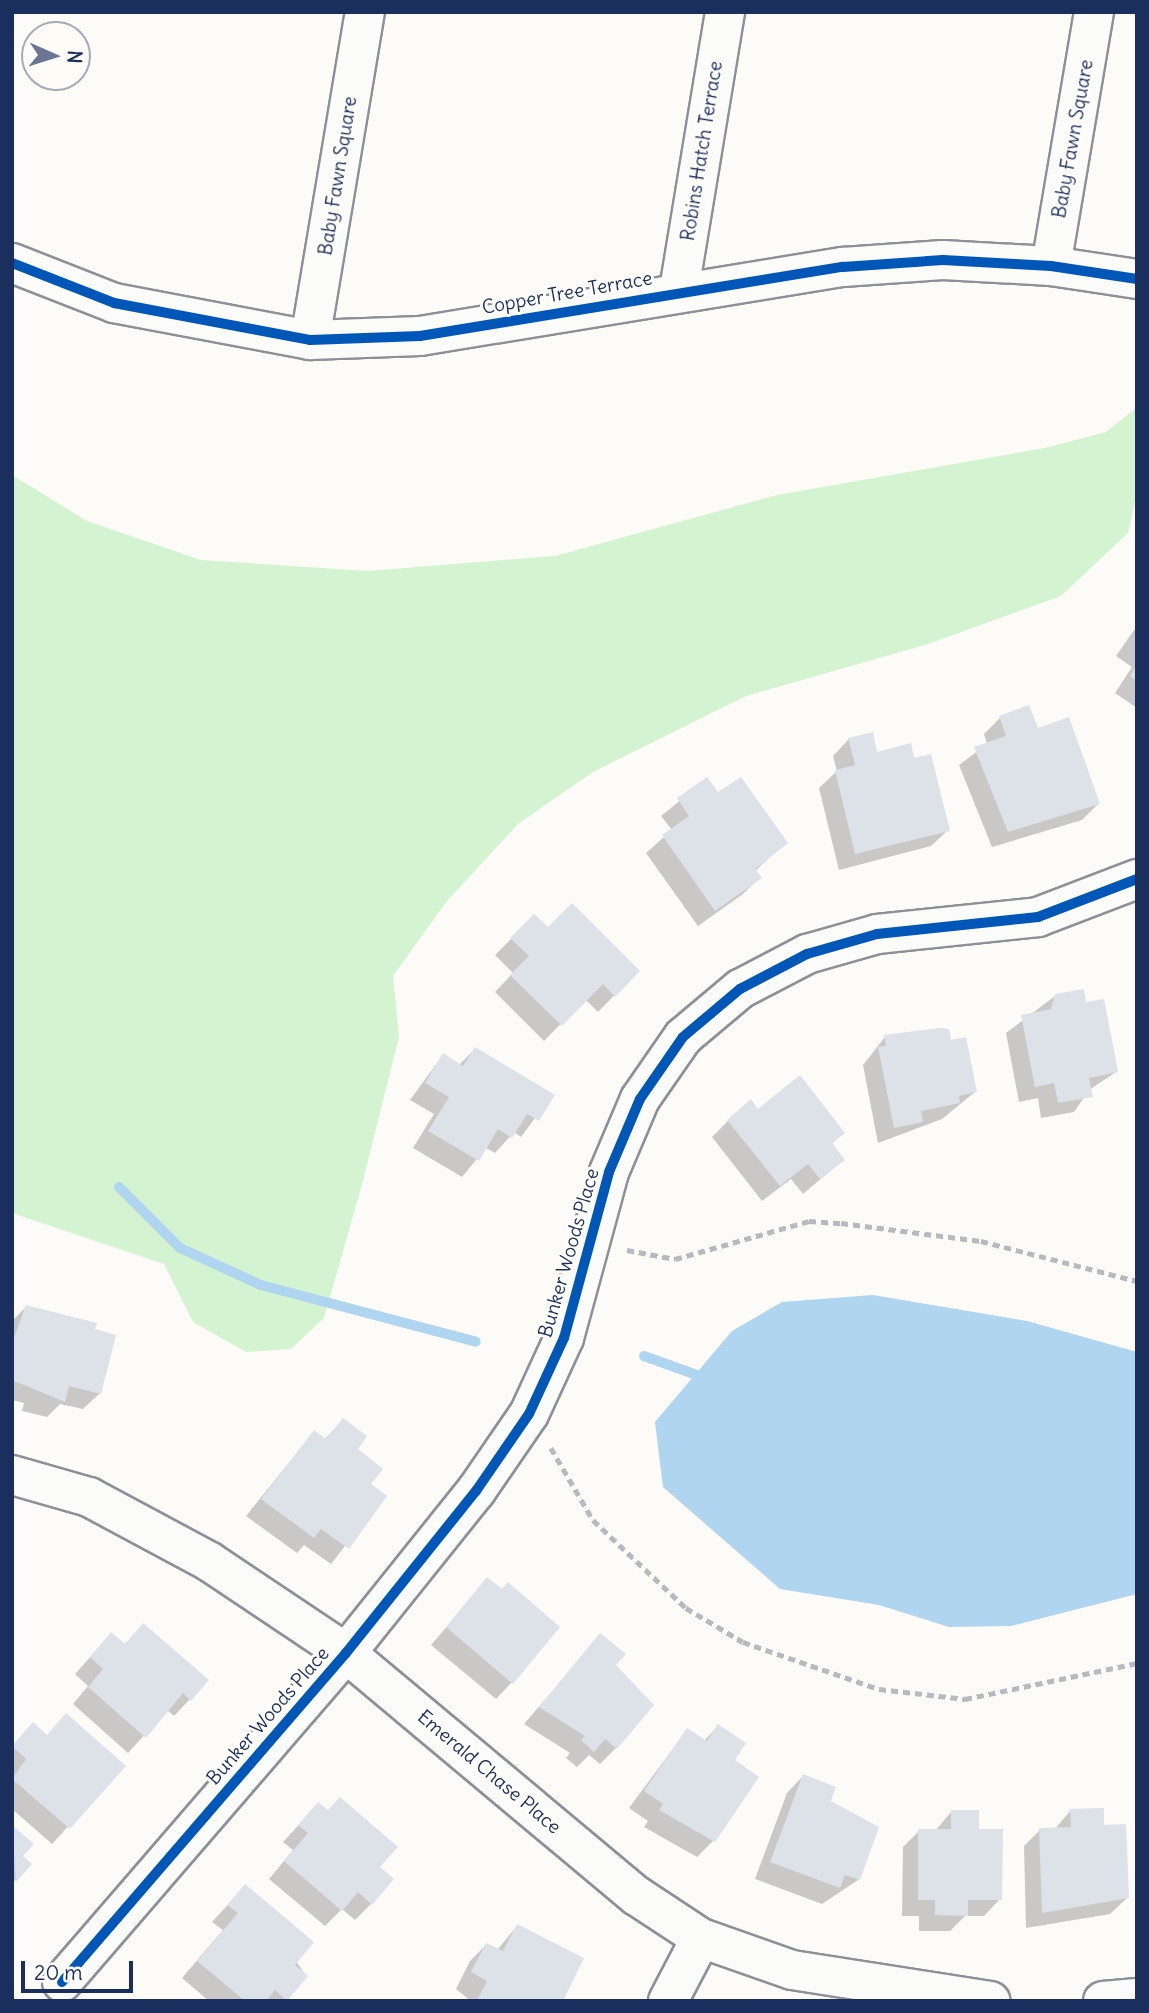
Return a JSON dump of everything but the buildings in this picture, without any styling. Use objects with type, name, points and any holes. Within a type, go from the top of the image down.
[{"type":"street","name":"Baby Fawn Square","points":[[310,340],[365,12]]},
{"type":"street","name":"Robins Hatch Terrace","points":[[679,290],[724,12]]},
{"type":"street","name":"Baby Fawn Square","points":[[1051,266],[1094,12]]},
{"type":"street","name":"Copper Tree Terrace","points":[[12,263],[114,303],[310,340],[420,337],[679,290],[943,260],[1051,266],[1137,279]]},
{"type":"street","name":"Bunker Woods Place","points":[[62,1982],[346,1653],[476,1491],[529,1414],[564,1338],[593,1240],[609,1171],[640,1099],[682,1037],[740,989],[807,954],[877,934],[1038,916],[1137,879]]},
{"type":"street","name":"Emerald Chase Place","points":[[12,1475],[89,1497],[210,1562],[346,1653],[637,1896],[701,1937],[792,1970],[991,2001]]},
{"type":"street","points":[[668,2001],[701,1937]]},
{"type":"street","points":[[1103,2001],[1137,1998]]},
{"type":"path","points":[[593,1240],[675,1259],[809,1221],[841,1223],[981,1241],[1137,1281]]},
{"type":"path","points":[[529,1414],[593,1520],[686,1608],[743,1642],[879,1689],[965,1699],[1137,1663]]},
{"type":"green space","points":[[1137,407],[1137,492],[1128,533],[1061,596],[928,644],[746,696],[593,772],[518,824],[447,901],[393,976],[399,1037],[362,1184],[324,1318],[291,1349],[246,1352],[193,1322],[164,1264],[12,1213],[12,475],[87,521],[201,560],[368,571],[555,556],[777,495],[1045,448],[1106,432]]},
{"type":"water","points":[[873,1295],[1027,1321],[1137,1352],[1137,1594],[1011,1626],[949,1627],[879,1605],[780,1589],[663,1487],[655,1422],[732,1331],[782,1302]]},
{"type":"waterway","points":[[119,1187],[180,1248],[261,1285],[476,1342]]},
{"type":"waterway","points":[[644,1356],[708,1379]]},
{"type":"cycle path","points":[[12,263],[114,303],[310,340],[420,336],[843,267],[943,260],[1051,266],[1137,279]]},
{"type":"cycle path","points":[[62,1982],[346,1653],[476,1491],[529,1414],[564,1338],[609,1172],[640,1099],[683,1037],[740,989],[807,954],[877,934],[1038,917],[1137,879]]}]
